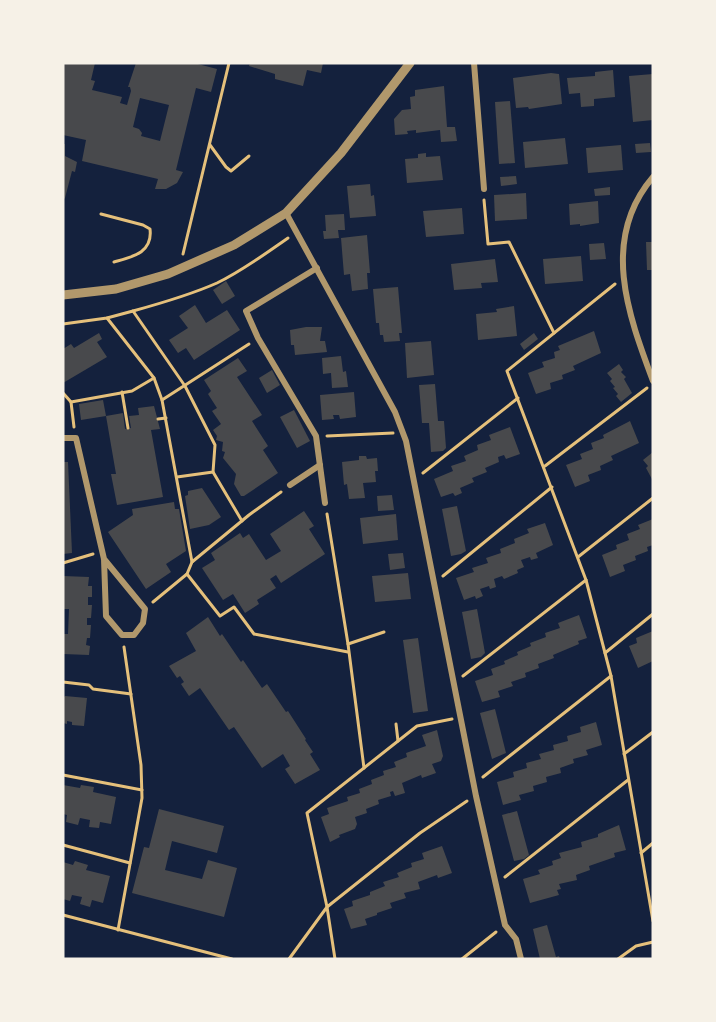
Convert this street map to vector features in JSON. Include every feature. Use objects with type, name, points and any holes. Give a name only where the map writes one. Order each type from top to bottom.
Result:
[{"type":"street","points":[[63,295],[116,289],[143,283],[234,245],[286,213],[341,153],[410,63]]},
{"type":"street","points":[[474,63],[484,189]]},
{"type":"street","points":[[653,177],[634,205],[621,262],[633,328],[653,382]]},
{"type":"street","points":[[286,213],[395,412],[403,432],[476,796],[505,925],[516,939],[521,959]]},
{"type":"street","points":[[316,268],[246,311],[258,338],[316,436],[326,503]]},
{"type":"street","points":[[63,438],[76,438],[104,559],[106,616],[122,635],[134,635],[144,623],[145,609],[104,559]]},
{"type":"street","points":[[290,485],[320,465]]},
{"type":"path","points":[[178,270],[229,63]]},
{"type":"path","points":[[210,145],[231,171],[249,156]]},
{"type":"path","points":[[484,189],[488,244],[509,242],[554,334]]},
{"type":"path","points":[[101,214],[150,229],[151,238],[148,246],[142,252],[114,262]]},
{"type":"path","points":[[63,324],[107,318],[168,302],[218,283],[297,232]]},
{"type":"path","points":[[623,277],[507,371],[586,580],[611,676],[653,921]]},
{"type":"path","points":[[133,310],[185,386],[215,445],[213,472],[242,521]]},
{"type":"path","points":[[107,318],[154,378],[162,400],[192,562]]},
{"type":"path","points":[[162,400],[258,338]]},
{"type":"path","points":[[71,402],[132,391],[154,378]]},
{"type":"path","points":[[544,466],[653,382]]},
{"type":"path","points":[[122,392],[128,428]]},
{"type":"path","points":[[63,393],[71,402],[76,438]]},
{"type":"path","points":[[414,480],[518,398]]},
{"type":"path","points":[[159,419],[166,418]]},
{"type":"path","points":[[341,436],[403,432]]},
{"type":"path","points":[[177,477],[213,472]]},
{"type":"path","points":[[145,609],[187,573],[192,562],[290,485]]},
{"type":"path","points":[[434,583],[552,487]]},
{"type":"path","points":[[578,557],[653,498]]},
{"type":"path","points":[[326,503],[364,768]]},
{"type":"path","points":[[63,563],[102,551]]},
{"type":"path","points":[[187,573],[220,616],[234,607],[254,634],[349,652]]},
{"type":"path","points":[[454,683],[586,580]]},
{"type":"path","points":[[605,653],[653,614]]},
{"type":"path","points":[[348,644],[384,632]]},
{"type":"path","points":[[118,930],[142,790],[141,765],[122,635]]},
{"type":"path","points":[[474,784],[611,676]]},
{"type":"path","points":[[63,682],[131,694]]},
{"type":"path","points":[[335,959],[327,907],[307,813],[417,726],[461,717]]},
{"type":"path","points":[[396,724],[398,741]]},
{"type":"path","points":[[624,754],[653,732]]},
{"type":"path","points":[[63,775],[142,790]]},
{"type":"path","points":[[496,884],[628,780]]},
{"type":"path","points":[[289,959],[327,907],[444,815],[476,796]]},
{"type":"path","points":[[641,853],[653,843]]},
{"type":"path","points":[[63,845],[130,863]]},
{"type":"path","points":[[63,915],[232,959]]},
{"type":"path","points":[[462,959],[505,925]]},
{"type":"path","points":[[618,959],[636,946],[653,942]]},
{"type":"building","points":[[63,63],[95,63],[91,80],[95,81],[92,90],[122,97],[120,103],[127,105],[131,91],[128,87],[136,63],[194,63],[217,69],[211,92],[196,88],[176,170],[183,172],[177,183],[166,189],[155,189],[158,179],[82,161],[86,140],[63,135]],"holes":[[[140,98],[169,105],[160,141],[141,136],[139,129],[133,127]]]},
{"type":"building","points":[[250,63],[323,63],[321,73],[307,70],[303,86],[275,79],[275,74],[249,66]]},
{"type":"building","points":[[613,70],[615,97],[594,99],[594,106],[581,107],[580,93],[569,94],[567,78],[595,76],[595,72]]},
{"type":"building","points":[[559,74],[562,104],[529,109],[528,107],[516,108],[513,78]]},
{"type":"building","points":[[653,74],[653,120],[633,122],[629,76]]},
{"type":"building","points":[[444,86],[447,127],[455,127],[457,141],[441,142],[440,130],[416,133],[416,130],[407,131],[408,134],[395,135],[394,119],[402,110],[411,109],[410,97],[415,96],[415,90]]},
{"type":"building","points":[[510,101],[515,163],[499,164],[495,102]]},
{"type":"building","points":[[565,138],[568,164],[525,168],[523,142]]},
{"type":"building","points":[[650,143],[651,152],[636,153],[635,144]]},
{"type":"building","points":[[63,144],[65,144],[65,156],[77,162],[63,200]]},
{"type":"building","points":[[621,145],[623,170],[588,173],[586,148]]},
{"type":"building","points":[[426,153],[426,157],[440,156],[443,180],[407,183],[405,159],[418,158],[418,154]]},
{"type":"building","points":[[516,176],[517,184],[501,186],[500,177]]},
{"type":"building","points":[[370,184],[371,196],[374,195],[376,216],[350,218],[347,186]]},
{"type":"building","points":[[610,187],[610,195],[595,196],[594,189]]},
{"type":"building","points":[[526,193],[527,219],[495,221],[494,195]]},
{"type":"building","points":[[598,201],[599,223],[570,225],[569,204]]},
{"type":"building","points":[[462,208],[464,234],[426,237],[423,211]]},
{"type":"building","points":[[344,214],[345,230],[338,230],[339,238],[324,239],[325,215]]},
{"type":"building","points":[[367,235],[370,273],[367,273],[368,289],[352,291],[350,274],[344,275],[341,238]]},
{"type":"building","points":[[646,242],[653,242],[653,270],[647,270]]},
{"type":"building","points":[[604,243],[606,259],[590,260],[589,244]]},
{"type":"building","points":[[581,256],[583,281],[545,284],[543,259]]},
{"type":"building","points":[[495,259],[498,282],[481,283],[482,288],[454,290],[451,264]]},
{"type":"building","points":[[226,281],[235,296],[222,304],[213,290]]},
{"type":"building","points":[[398,287],[402,333],[399,333],[400,341],[384,342],[383,335],[380,335],[379,323],[376,323],[373,289]]},
{"type":"building","points":[[195,305],[206,323],[227,310],[240,330],[194,360],[186,348],[178,353],[169,340],[188,328],[179,316]]},
{"type":"building","points":[[514,306],[517,336],[478,340],[476,314],[497,312],[496,309]]},
{"type":"building","points":[[322,327],[320,341],[325,341],[327,352],[295,355],[294,345],[291,345],[290,330]]},
{"type":"building","points":[[594,331],[601,353],[573,366],[575,370],[562,375],[563,379],[550,383],[551,389],[536,394],[528,373],[544,367],[542,362],[555,358],[554,352],[560,350],[558,346]]},
{"type":"building","points":[[99,333],[102,339],[97,342],[107,357],[63,383],[63,349],[71,344],[74,348]]},
{"type":"building","points":[[534,333],[538,339],[524,350],[520,344]]},
{"type":"building","points":[[431,341],[434,375],[407,378],[405,343]]},
{"type":"building","points":[[341,356],[348,387],[332,388],[331,373],[323,374],[322,358]]},
{"type":"building","points":[[238,358],[247,371],[237,377],[262,415],[252,421],[268,446],[263,450],[278,473],[244,496],[241,496],[234,484],[236,474],[223,458],[225,452],[222,451],[223,442],[216,440],[217,436],[213,430],[221,424],[212,411],[217,408],[208,394],[211,391],[204,380]]},
{"type":"building","points":[[619,364],[632,393],[621,402],[610,381],[612,379],[607,373]]},
{"type":"building","points":[[272,370],[280,385],[267,393],[259,378]]},
{"type":"building","points":[[435,384],[438,421],[444,421],[446,448],[443,451],[431,452],[429,423],[422,423],[419,385]]},
{"type":"building","points":[[354,392],[356,417],[340,419],[339,415],[333,415],[334,419],[322,420],[320,395]]},
{"type":"building","points":[[103,400],[106,416],[81,420],[79,404]]},
{"type":"building","points":[[154,406],[160,429],[151,430],[163,497],[117,505],[111,474],[116,474],[106,416],[123,413],[125,429],[131,428],[129,416],[139,415],[138,408]]},
{"type":"building","points":[[294,410],[310,441],[297,448],[280,417]]},
{"type":"building","points":[[630,421],[639,443],[611,456],[613,460],[600,466],[601,470],[588,475],[590,481],[575,487],[566,465],[582,459],[580,454],[593,449],[591,443],[604,438],[603,435]]},
{"type":"building","points":[[510,427],[520,454],[506,459],[504,455],[498,457],[499,462],[485,468],[487,472],[472,478],[474,482],[460,488],[462,493],[441,497],[434,479],[453,471],[451,466],[466,461],[464,456],[478,450],[477,445],[491,440],[489,435]]},
{"type":"building","points":[[653,452],[653,481],[646,468],[648,466],[643,460]]},
{"type":"building","points":[[359,456],[366,456],[367,459],[377,458],[376,482],[363,483],[365,498],[349,499],[347,484],[344,485],[342,462],[359,460]]},
{"type":"building","points":[[63,462],[68,462],[72,553],[63,554]]},
{"type":"building","points":[[202,488],[221,517],[209,525],[190,529],[185,496],[188,495],[188,491]]},
{"type":"building","points":[[392,495],[394,510],[378,511],[377,496]]},
{"type":"building","points":[[174,502],[175,509],[179,509],[186,551],[166,564],[171,572],[146,589],[108,532],[133,515],[132,509]]},
{"type":"building","points":[[457,506],[466,551],[451,556],[442,509]]},
{"type":"building","points":[[304,511],[314,526],[309,529],[325,554],[281,583],[276,575],[270,579],[276,588],[257,600],[259,604],[245,613],[233,594],[223,600],[202,568],[215,560],[211,553],[240,533],[243,538],[249,534],[266,560],[281,551],[270,534]]},
{"type":"building","points":[[396,514],[398,540],[363,544],[360,518]]},
{"type":"building","points":[[653,519],[653,545],[647,547],[648,551],[635,556],[636,560],[623,565],[625,571],[610,577],[602,555],[617,549],[616,545],[629,540],[627,534],[640,529],[638,525]]},
{"type":"building","points":[[545,523],[553,545],[536,553],[538,558],[531,560],[530,557],[521,560],[524,567],[517,570],[518,573],[504,579],[502,576],[494,579],[496,587],[490,589],[489,586],[480,589],[483,596],[464,600],[456,578],[474,572],[472,568],[488,563],[486,558],[501,553],[500,549],[515,543],[514,539],[529,533],[527,529]]},
{"type":"building","points":[[403,553],[405,568],[390,570],[388,554]]},
{"type":"building","points":[[408,573],[411,599],[375,602],[372,576]]},
{"type":"building","points":[[63,576],[89,577],[88,586],[92,586],[92,597],[88,597],[88,605],[92,605],[91,618],[87,618],[87,625],[91,625],[90,638],[87,638],[86,645],[90,646],[89,655],[63,654],[63,634],[68,634],[69,609],[63,609]]},
{"type":"building","points":[[477,609],[485,653],[481,657],[471,659],[462,612]]},
{"type":"building","points":[[579,615],[587,638],[553,655],[554,658],[538,664],[539,668],[525,673],[526,677],[511,682],[513,686],[498,691],[500,697],[482,702],[475,681],[493,675],[491,669],[505,664],[504,661],[518,655],[517,652],[531,646],[530,643],[546,637],[545,633],[560,628],[558,623]]},
{"type":"building","points":[[208,617],[220,636],[222,634],[262,688],[267,684],[286,712],[288,711],[306,739],[313,752],[310,754],[320,770],[295,784],[285,769],[290,766],[283,754],[262,768],[234,727],[229,730],[200,688],[189,696],[181,684],[184,682],[180,676],[177,678],[169,666],[196,651],[186,633]]},
{"type":"building","points":[[653,631],[653,661],[638,668],[629,646],[637,643],[636,638]]},
{"type":"building","points":[[418,638],[428,711],[413,713],[403,640]]},
{"type":"building","points":[[65,696],[87,698],[84,726],[72,725],[72,722],[67,721],[67,724],[63,723],[63,698]]},
{"type":"building","points":[[495,709],[506,753],[492,759],[480,713]]},
{"type":"building","points":[[596,722],[602,745],[586,750],[588,755],[573,759],[574,763],[560,768],[561,773],[546,777],[547,782],[533,786],[534,791],[519,795],[521,800],[503,805],[497,782],[514,777],[513,772],[527,768],[526,763],[541,759],[539,754],[554,750],[553,745],[568,741],[567,736],[581,732],[580,727]]},
{"type":"building","points":[[437,730],[443,756],[441,761],[432,764],[436,773],[422,778],[421,775],[402,783],[405,793],[395,796],[393,791],[390,792],[391,796],[378,800],[379,804],[366,809],[367,813],[355,817],[357,824],[355,829],[339,835],[340,837],[330,842],[321,817],[329,814],[327,808],[348,801],[347,797],[360,793],[359,789],[372,784],[371,780],[384,775],[383,771],[396,767],[394,762],[407,757],[406,753],[426,746],[422,735]]},
{"type":"building","points":[[63,785],[80,788],[81,785],[94,787],[93,792],[116,797],[111,824],[100,822],[99,828],[89,827],[90,820],[80,818],[78,825],[66,822],[67,815],[63,814]]},
{"type":"building","points":[[159,809],[224,826],[217,853],[172,841],[165,870],[202,879],[208,860],[237,868],[224,917],[132,893],[144,847],[149,848]]},
{"type":"building","points":[[517,811],[529,855],[524,859],[514,861],[502,815]]},
{"type":"building","points":[[619,825],[626,850],[614,853],[615,857],[589,866],[590,870],[576,875],[577,880],[559,884],[561,889],[557,890],[559,895],[530,903],[523,879],[540,874],[538,870],[553,865],[552,861],[561,858],[559,853],[582,847],[581,842],[598,837],[598,834]]},
{"type":"building","points":[[442,846],[452,873],[438,878],[437,875],[418,882],[420,889],[404,893],[406,898],[390,903],[392,908],[365,919],[367,925],[351,929],[344,909],[353,906],[352,901],[370,895],[370,892],[385,886],[383,882],[399,877],[397,873],[412,867],[411,863],[424,859],[422,853]]},
{"type":"building","points":[[75,861],[88,865],[86,870],[110,876],[103,903],[92,900],[90,907],[80,904],[82,897],[72,895],[70,901],[63,899],[63,862],[73,865]]},
{"type":"building","points":[[547,925],[556,957],[559,956],[560,959],[540,959],[533,929]]}]
